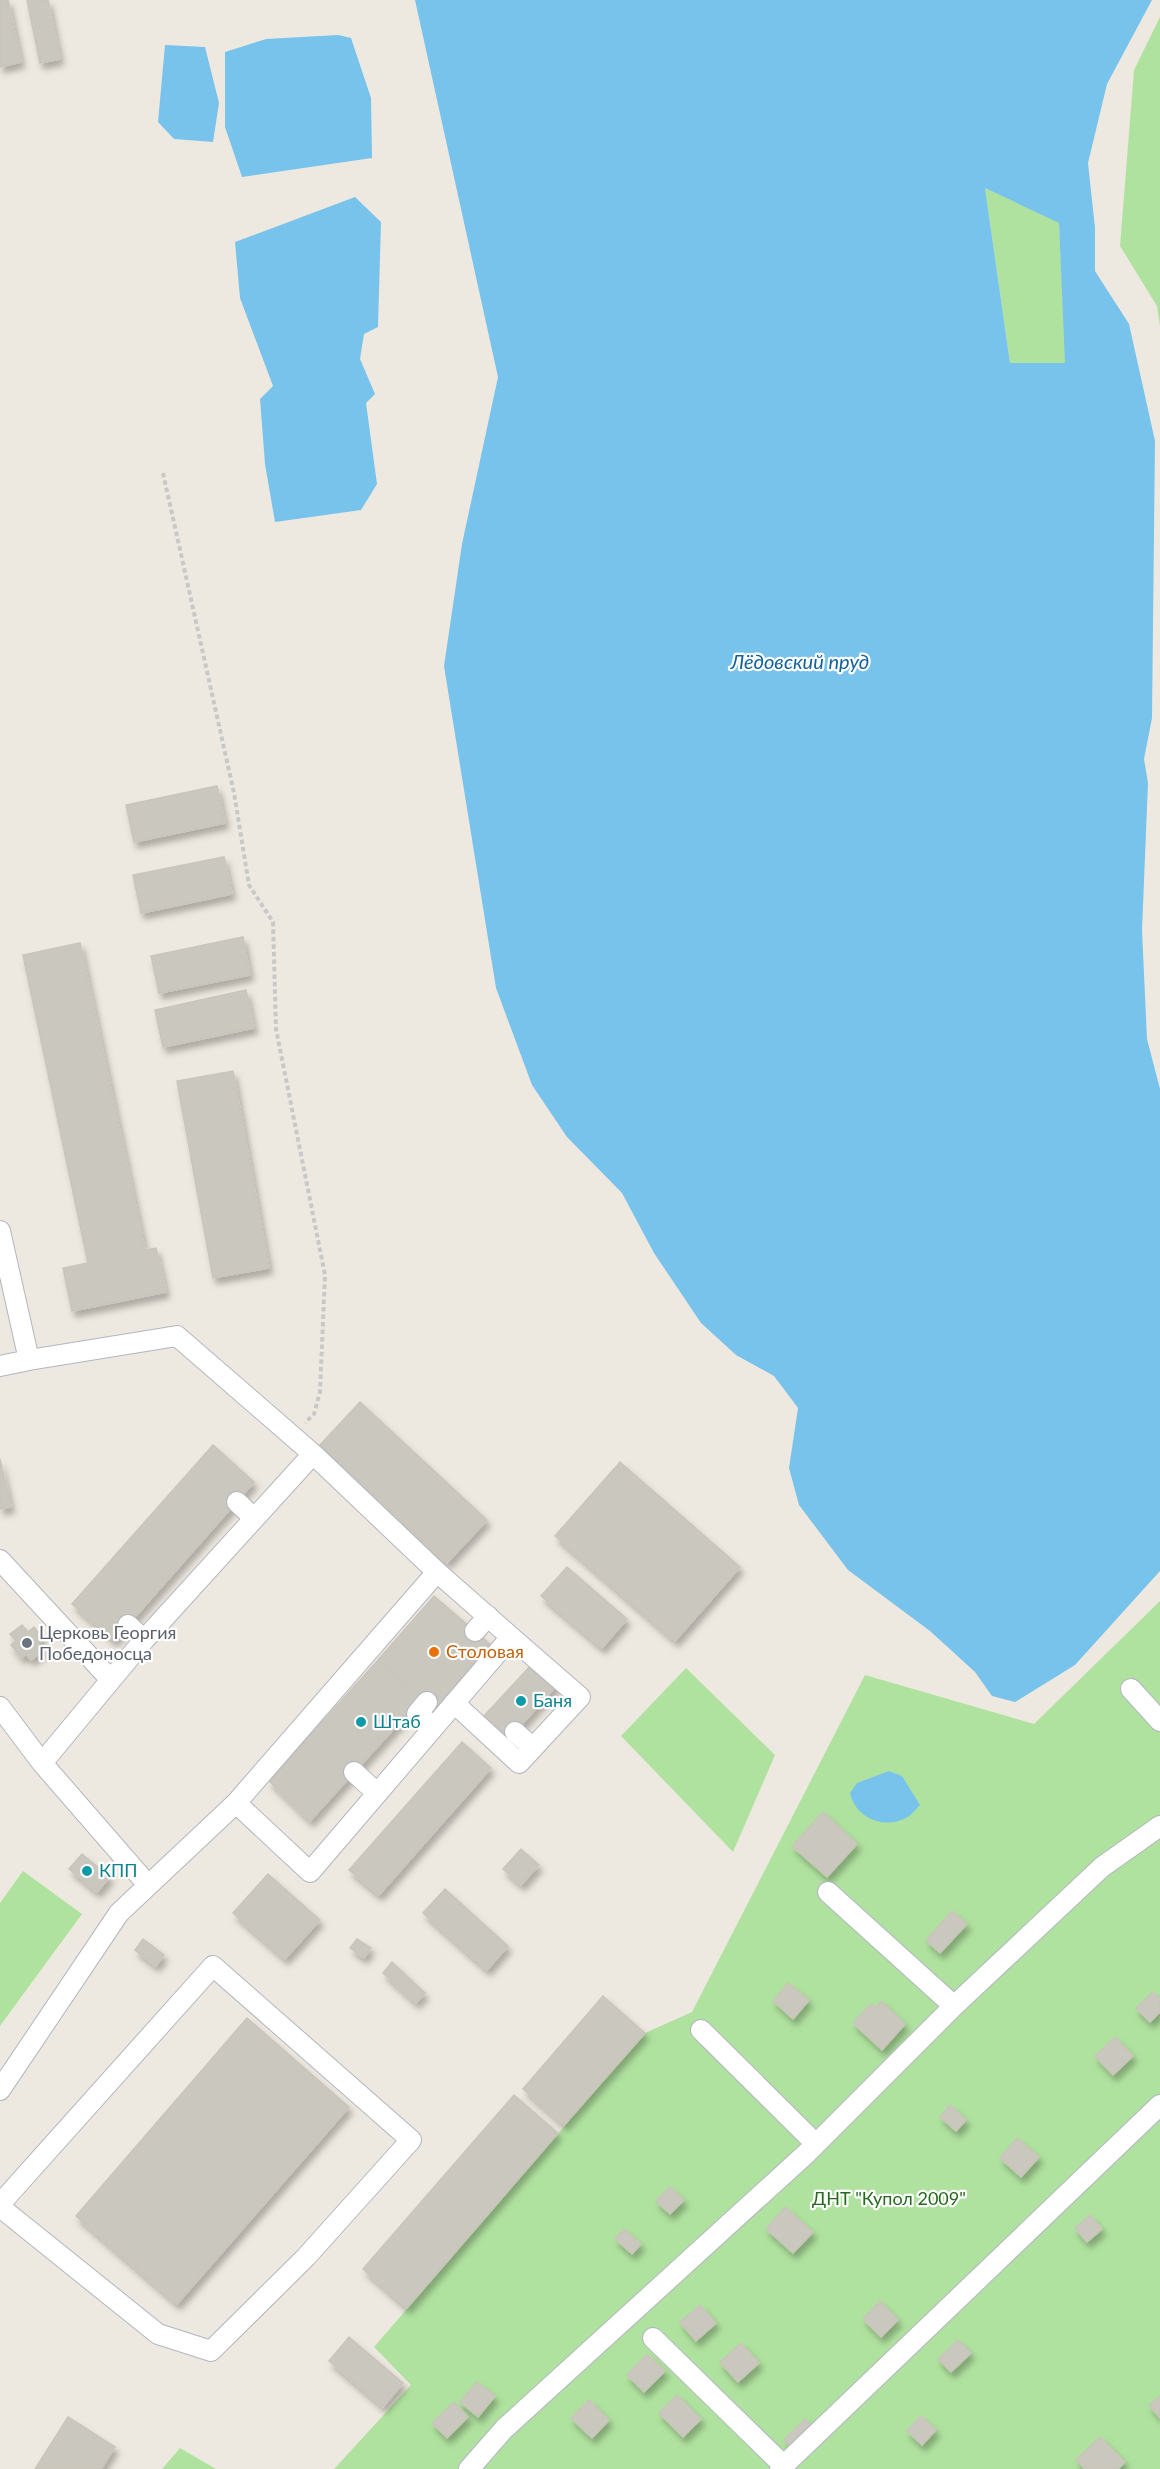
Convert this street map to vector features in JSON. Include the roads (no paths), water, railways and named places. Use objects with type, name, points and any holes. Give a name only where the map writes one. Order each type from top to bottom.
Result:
[{"type":"lane","points":[[0,1231],[29,1360]]},
{"type":"lane","points":[[0,1366],[177,1336],[312,1454],[554,1678],[580,1697],[519,1763],[454,1703]]},
{"type":"lane","points":[[42,1763],[144,1640],[312,1454]]},
{"type":"lane","points":[[237,1502],[254,1518]]},
{"type":"lane","points":[[0,1560],[111,1680]]},
{"type":"lane","points":[[0,2090],[120,1913],[236,1803],[415,1607],[437,1572]]},
{"type":"lane","points":[[475,1631],[488,1616]]},
{"type":"lane","points":[[128,1625],[144,1640]]},
{"type":"lane","points":[[236,1803],[310,1872],[511,1637]]},
{"type":"lane","points":[[1131,1689],[1160,1721]]},
{"type":"lane","points":[[427,1702],[417,1714],[434,1727]]},
{"type":"lane","points":[[0,1707],[42,1763],[148,1886]]},
{"type":"lane","points":[[514,1732],[532,1747]]},
{"type":"lane","points":[[354,1772],[377,1793]]},
{"type":"lane","points":[[469,2469],[504,2429],[816,2144],[954,2006],[1102,1867],[1160,1826]]},
{"type":"lane","points":[[828,1892],[954,2006]]},
{"type":"lane","points":[[213,1966],[411,2140],[306,2257],[211,2351],[158,2334],[0,2206],[213,1966]]},
{"type":"lane","points":[[701,2030],[816,2144]]},
{"type":"lane","points":[[653,2338],[782,2467],[1160,2105]]},
{"type":"water","name":"Лёдовский пруд","points":[[415,0],[1152,0],[1107,84],[1088,163],[1095,228],[1095,271],[1129,324],[1155,441],[1152,718],[1144,759],[1148,783],[1142,930],[1147,1039],[1160,1089],[1160,1571],[1075,1665],[1015,1702],[992,1696],[975,1672],[930,1631],[848,1570],[799,1505],[789,1468],[798,1408],[774,1376],[736,1355],[701,1323],[654,1253],[622,1193],[567,1137],[532,1085],[496,988],[444,666],[462,544],[498,377]],"holes":[[[985,188],[1059,223],[1065,363],[1010,363]]]},
{"type":"water","points":[[338,35],[351,38],[371,98],[372,158],[242,177],[225,127],[225,52],[266,39]]},
{"type":"water","points":[[165,45],[205,47],[219,103],[213,142],[174,139],[158,122]]},
{"type":"water","points":[[355,197],[381,222],[378,327],[364,334],[360,359],[375,394],[366,403],[377,484],[361,510],[275,522],[265,464],[260,399],[273,386],[240,298],[235,242]]},
{"type":"water","points":[[889,1771],[902,1776],[920,1805],[906,1818],[888,1823],[879,1822],[864,1815],[858,1809],[850,1793],[857,1783]]},
{"type":"place","name":"Церковь Георгия Победоносца","points":[[27,1643]]},
{"type":"place","name":"Столовая","points":[[434,1652]]},
{"type":"place","name":"Баня","points":[[521,1701]]},
{"type":"place","name":"Штаб","points":[[361,1722]]},
{"type":"place","name":"КПП","points":[[87,1871]]},
{"type":"park label","name":"ДНТ \"Купол 2009\"","points":[[889,2199]]}]
